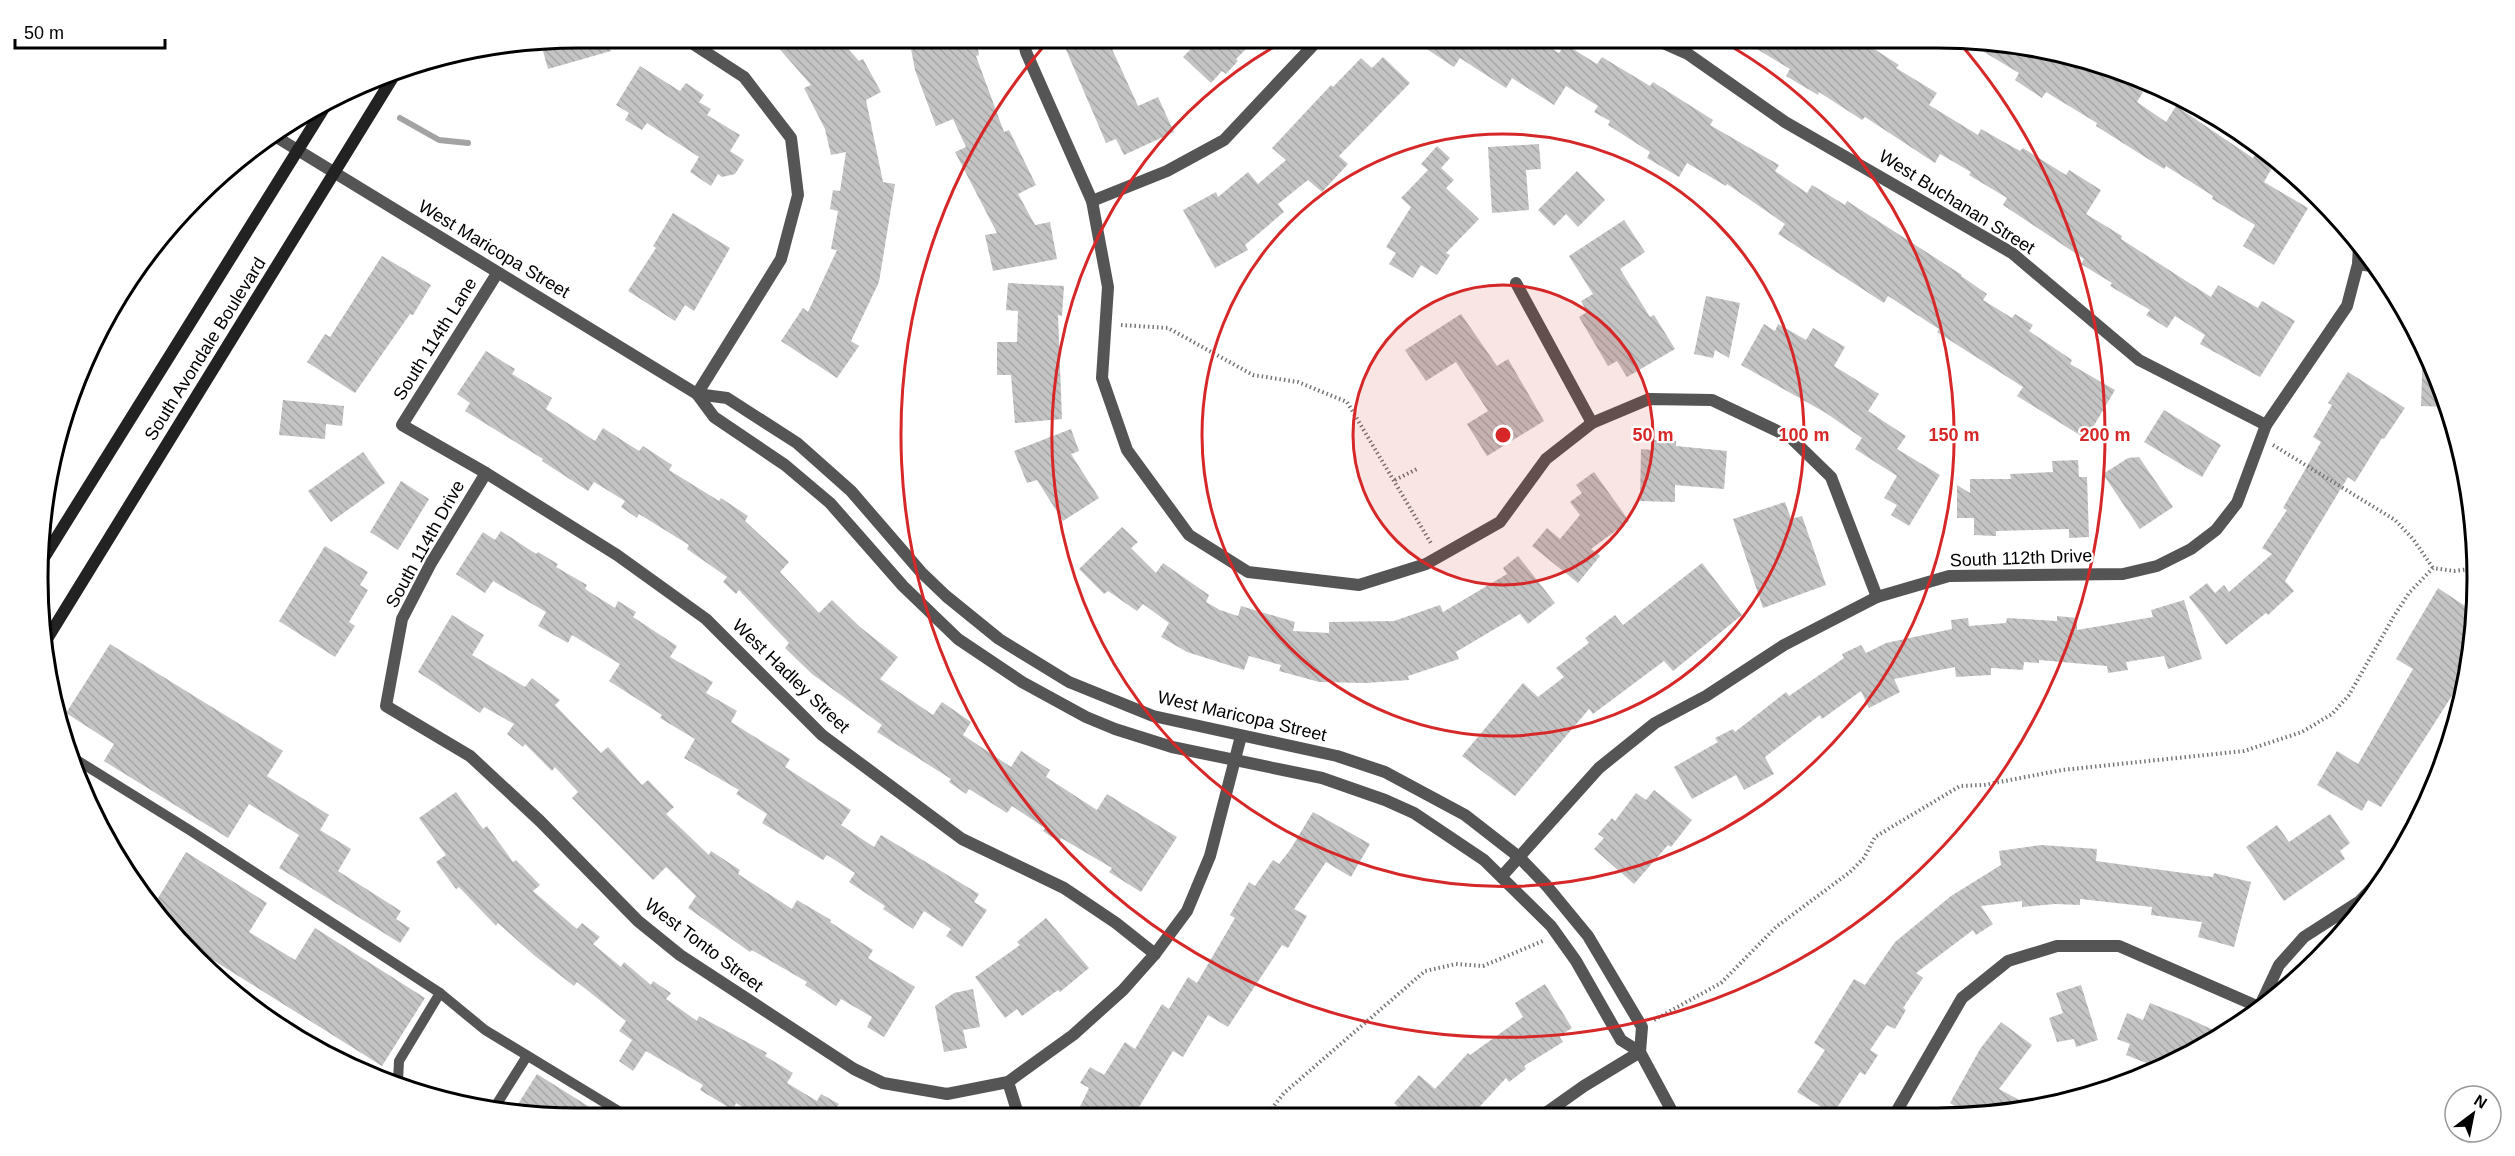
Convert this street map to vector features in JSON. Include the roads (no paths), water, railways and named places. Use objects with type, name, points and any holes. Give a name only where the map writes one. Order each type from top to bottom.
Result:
[{"type":"main road","name":"South Avondale Boulevard","points":[[51,632],[390,83]]},
{"type":"main road","name":"South Avondale Boulevard","points":[[49,550],[318,116]]},
{"type":"street","points":[[697,394],[781,259],[798,195],[791,138],[744,77],[699,48]]},
{"type":"street","points":[[1025,48],[1092,201],[1108,287],[1102,378],[1127,450],[1189,536],[1248,572],[1359,585],[1426,564],[1500,522],[1546,459],[1592,423],[1649,399],[1712,400],[1790,437],[1831,477],[1877,597]]},
{"type":"street","points":[[1092,201],[1167,171],[1224,140],[1311,48]]},
{"type":"street","name":"West Buchanan Street","points":[[1674,48],[1688,54],[1785,122],[2012,253],[2139,360],[2266,425]]},
{"type":"street","name":"West Maricopa Street","points":[[281,140],[697,394],[714,417],[785,465],[830,503],[927,610],[958,639],[1057,702],[1115,729],[1172,747],[1322,778],[1385,800],[1440,829],[1503,875],[1558,935],[1595,992],[1621,1040],[1640,1052],[1670,1108]]},
{"type":"street","name":"South 112th Drive","points":[[1503,875],[1599,768],[1655,723],[1706,696],[1784,645],[1877,597],[1949,576],[2123,574],[2157,566],[2191,549],[2216,530],[2237,503],[2266,425],[2347,306],[2358,257]]},
{"type":"street","points":[[2358,264],[2364,265]]},
{"type":"street","name":"South 114th Lane","points":[[402,424],[498,272]]},
{"type":"street","points":[[1516,283],[1592,423]]},
{"type":"street","name":"West Maricopa Street","points":[[697,394],[727,398],[777,428],[822,463],[862,503],[921,572],[999,639],[1069,682],[1153,716],[1337,756],[1385,772],[1465,815],[1519,857],[1546,885],[1588,936],[1642,1027],[1640,1052]]},
{"type":"street","name":"West Hadley Street","points":[[402,424],[486,472],[617,555],[706,619],[822,735],[962,839],[1064,888],[1116,922],[1155,954]]},
{"type":"street","name":"South 114th Drive","points":[[386,706],[402,619],[431,562],[486,472]]},
{"type":"street","name":"West Tonto Street","points":[[386,706],[470,756],[540,820],[638,921],[730,990],[854,1069],[883,1083],[947,1094],[1008,1082]]},
{"type":"street","points":[[1016,1108],[1008,1082],[1073,1035],[1123,990],[1155,954],[1186,910],[1210,856],[1237,759],[1241,736]]},
{"type":"street","points":[[2265,993],[2279,965],[2304,937],[2353,905]]},
{"type":"street","points":[[1898,1108],[1962,998],[2008,961],[2057,946],[2119,946],[2250,1005]]},
{"type":"street","points":[[1553,1108],[1640,1052]]},
{"type":"lane","points":[[81,763],[191,831],[440,993],[485,1030],[613,1108]]},
{"type":"lane","points":[[398,1076],[399,1061],[440,993]]},
{"type":"lane","points":[[498,1101],[527,1056]]},
{"type":"waterway","points":[[400,118],[439,140],[468,143]]}]
